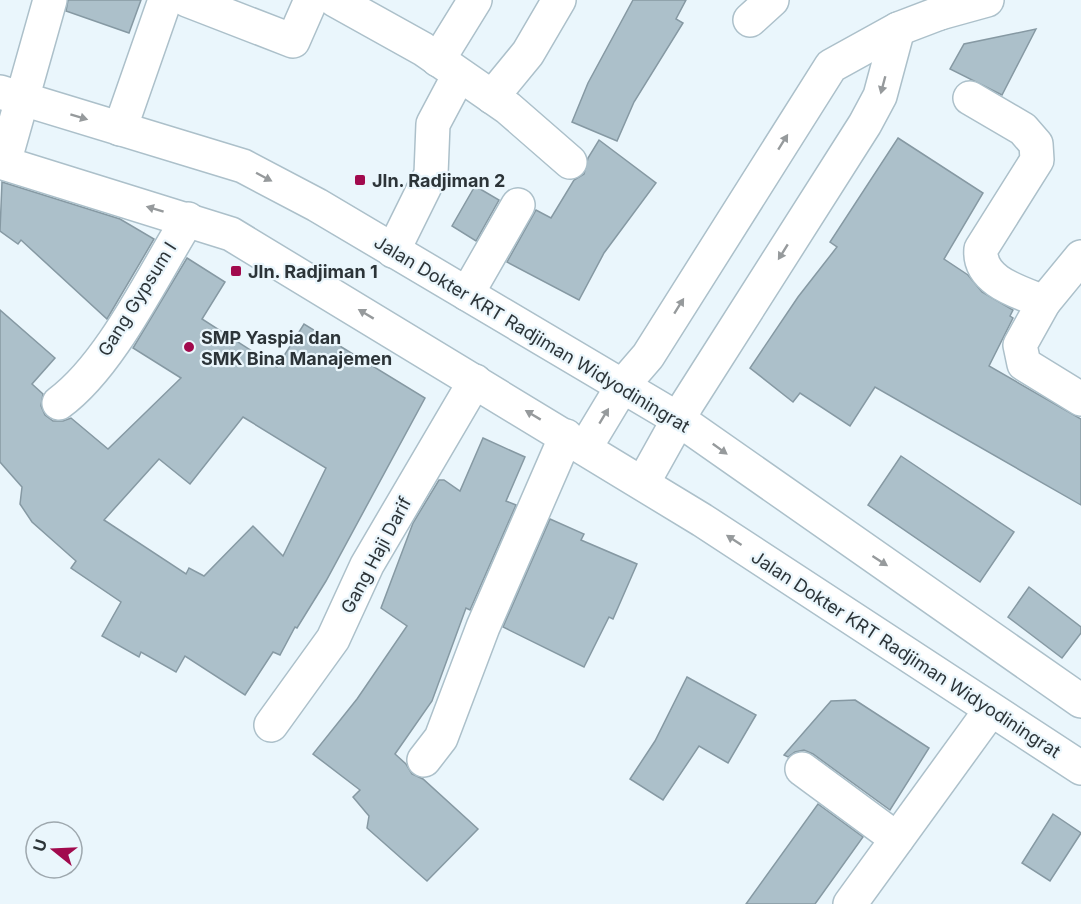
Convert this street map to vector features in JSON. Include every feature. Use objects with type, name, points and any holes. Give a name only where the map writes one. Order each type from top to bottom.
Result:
[{"type":"street","points":[[2,163],[12,96],[50,0]]},
{"type":"street","points":[[120,129],[165,0]]},
{"type":"street","points":[[187,0],[292,41],[311,0]]},
{"type":"street","points":[[335,0],[448,67],[492,97],[570,162]]},
{"type":"street","points":[[492,97],[528,53],[559,0]]},
{"type":"street","points":[[424,760],[441,738],[483,627],[575,442],[648,356],[831,66],[898,29],[947,6],[987,0]]},
{"type":"street","points":[[393,250],[430,174],[433,124],[468,2]]},
{"type":"street","points":[[643,483],[678,419],[865,124],[880,96],[898,29]]},
{"type":"street","name":"Jalan Dokter KRT Radjiman Widyodiningrat","points":[[12,96],[243,166],[393,250],[678,419],[1080,698]]},
{"type":"street","points":[[969,98],[1023,129],[1036,144],[1037,160],[981,249],[980,261],[987,274],[1019,292],[1044,302]]},
{"type":"street","name":"Jalan Dokter KRT Radjiman Widyodiningrat","points":[[2,163],[231,234],[643,483],[990,711],[1081,768]]},
{"type":"street","points":[[467,294],[518,205]]},
{"type":"street","name":"Gang Gypsum I","points":[[59,403],[73,393],[116,338],[188,219]]},
{"type":"street","points":[[1081,258],[1044,302],[1020,345],[1024,364],[1081,399]]},
{"type":"street","name":"Gang Haji Darif","points":[[271,724],[333,639],[367,565],[475,381]]},
{"type":"street","points":[[850,904],[990,711]]},
{"type":"street","points":[[802,769],[897,839]]},
{"type":"building","points":[[68,0],[141,0],[129,33],[66,11]]},
{"type":"building","points":[[633,0],[686,0],[676,19],[683,23],[634,102],[617,141],[572,122],[588,83]]},
{"type":"building","points":[[1036,29],[1002,95],[950,69],[964,44]]},
{"type":"building","points":[[898,138],[983,193],[944,259],[968,275],[982,292],[1013,310],[1010,316],[1013,318],[989,366],[1081,419],[1081,505],[875,387],[850,426],[800,393],[793,402],[750,368],[798,297],[837,247],[830,242]]},
{"type":"building","points":[[599,140],[656,183],[604,253],[579,300],[507,262],[536,210],[551,218],[574,180],[584,174],[588,158]]},
{"type":"building","points":[[2,182],[120,219],[154,239],[107,319],[21,240],[18,244],[0,231]]},
{"type":"building","points":[[475,186],[499,200],[476,241],[452,226]]},
{"type":"building","points":[[187,258],[225,282],[202,319],[277,367],[304,324],[425,398],[326,581],[297,628],[295,627],[280,655],[273,652],[245,695],[185,656],[176,672],[141,652],[139,657],[102,636],[121,602],[71,568],[76,561],[32,522],[20,504],[22,487],[0,462],[0,310],[55,358],[32,384],[43,394],[41,406],[45,415],[53,421],[71,418],[108,449],[181,378],[133,348]],"holes":[[[243,417],[326,468],[283,556],[253,526],[204,576],[189,568],[186,574],[104,520],[159,459],[190,484]]]},
{"type":"building","points":[[483,438],[525,457],[506,501],[516,505],[470,610],[466,608],[432,701],[395,754],[406,764],[412,774],[423,779],[478,829],[427,881],[367,828],[369,816],[353,797],[360,790],[313,754],[357,699],[407,626],[381,608],[413,523],[439,480],[444,480],[460,491]]},
{"type":"building","points":[[901,456],[1014,532],[980,582],[868,505]]},
{"type":"building","points":[[550,519],[584,534],[581,540],[637,564],[613,619],[609,617],[584,667],[503,627]]},
{"type":"building","points":[[1029,587],[1081,627],[1081,633],[1062,658],[1008,617]]},
{"type":"building","points":[[687,677],[756,715],[728,763],[699,746],[663,800],[630,779],[655,741]]},
{"type":"building","points":[[855,700],[929,748],[890,810],[813,754],[804,750],[788,757],[784,755],[831,701]]},
{"type":"building","points":[[818,804],[863,837],[815,904],[746,904]]},
{"type":"building","points":[[1053,814],[1081,833],[1050,881],[1022,863]]},
{"type":"place","name":"Jln. Radjiman 2","points":[[360,180]]},
{"type":"place","name":"Jln. Radjiman 1","points":[[236,271]]},
{"type":"place","name":"SMP Yaspia dan SMK Bina Manajemen","points":[[189,347]]}]
